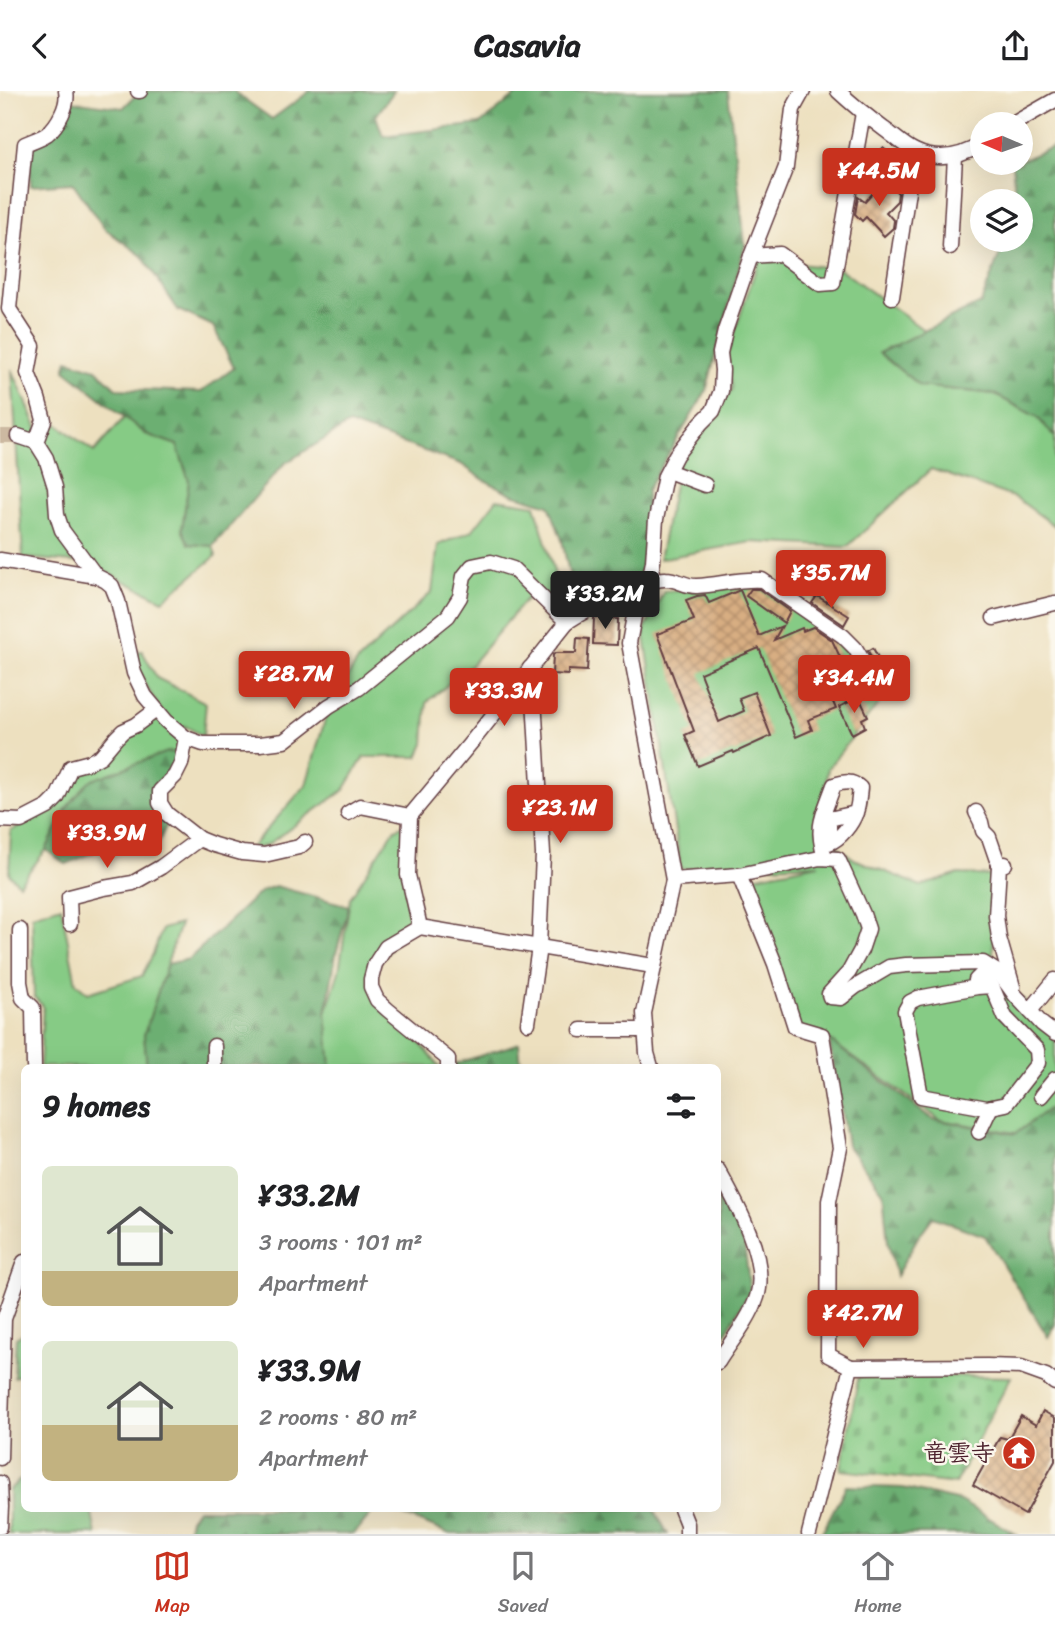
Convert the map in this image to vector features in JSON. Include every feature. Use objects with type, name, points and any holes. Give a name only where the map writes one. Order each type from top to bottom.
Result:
[{"type":"street","points":[[36,442],[44,420],[28,373],[33,346],[9,309],[25,144],[47,134],[60,120],[68,97],[66,91]]},
{"type":"street","points":[[650,1064],[646,1053],[644,1013],[673,880],[629,643],[635,611],[649,581],[656,519],[668,471],[701,423],[713,411],[721,391],[720,353],[725,331],[786,167],[793,109],[803,91]]},
{"type":"street","points":[[838,91],[914,151],[950,158],[970,152]]},
{"type":"street","points":[[1033,113],[1055,100]]},
{"type":"street","points":[[751,256],[780,254],[820,283],[833,283],[863,113]]},
{"type":"street","points":[[892,297],[914,151]]},
{"type":"street","points":[[950,247],[955,157]]},
{"type":"street","points":[[18,436],[36,442],[46,458],[55,487],[57,515],[62,530],[96,576]]},
{"type":"street","points":[[668,471],[705,485]]},
{"type":"street","points":[[0,560],[96,576],[112,586],[118,601],[134,673],[145,697],[166,721],[186,738],[203,744],[260,744],[284,741],[329,706],[359,688],[448,616],[460,597],[464,576],[472,566],[491,562],[513,569],[567,622]]},
{"type":"street","points":[[420,927],[408,875],[410,816],[567,622],[583,612],[649,581],[667,579],[695,587],[748,579],[762,580],[843,636],[855,648],[869,671]]},
{"type":"street","points":[[994,618],[1055,603]]},
{"type":"street","points":[[528,1023],[540,947],[543,854],[530,668]]},
{"type":"street","points":[[0,820],[21,821],[48,807],[57,798],[71,767],[101,756],[116,738],[156,710]]},
{"type":"street","points":[[186,738],[181,764],[175,776],[160,791],[160,803],[167,814],[199,839],[242,853],[264,855],[299,847],[305,842]]},
{"type":"street","points":[[825,819],[828,843],[836,840],[856,813],[860,787],[844,782],[834,785],[819,838],[825,858]]},
{"type":"street","points":[[348,813],[360,806],[410,816]]},
{"type":"street","points":[[825,819],[856,813]]},
{"type":"street","points":[[976,813],[1002,865],[996,916],[999,938],[1015,995]]},
{"type":"street","points":[[70,924],[69,897],[134,883],[199,839]]},
{"type":"street","points":[[673,880],[738,874],[825,858],[838,859],[868,929],[849,972],[829,994],[830,997],[841,998],[889,967],[982,963],[999,973],[1015,995],[1055,1034]]},
{"type":"street","points":[[738,874],[775,964],[794,1027],[822,1035],[839,1148],[829,1202],[828,1355],[851,1367],[1021,1367],[1055,1383]]},
{"type":"street","points":[[448,1064],[449,1059],[377,1000],[371,987],[375,964],[386,947],[420,927],[653,966]]},
{"type":"street","points":[[20,930],[20,982],[23,998],[33,1008],[34,1064]]},
{"type":"street","points":[[977,987],[976,980],[983,973],[999,973]]},
{"type":"street","points":[[1030,1011],[1055,980]]},
{"type":"street","points":[[992,986],[1005,1017],[1037,1051],[1038,1063],[1006,1104],[987,1108],[922,1096],[905,1011],[910,1002],[918,998],[977,987],[992,986]]},
{"type":"street","points":[[581,1030],[644,1030]]},
{"type":"street","points":[[214,1046],[214,1064]]},
{"type":"street","points":[[1041,1096],[1055,1079]]},
{"type":"street","points":[[979,1132],[991,1107]]},
{"type":"street","points":[[721,1175],[734,1199],[756,1253],[759,1270],[758,1295],[747,1318],[721,1357]]},
{"type":"street","points":[[0,1458],[4,1319],[21,1271]]},
{"type":"street","points":[[809,1534],[851,1367]]},
{"type":"street","points":[[0,1483],[0,1527]]},
{"type":"street","points":[[682,1512],[687,1524],[687,1534]]},
{"type":"green space","points":[[140,91],[233,91],[272,119],[310,91],[394,91],[376,116],[383,136],[480,124],[521,91],[728,91],[745,245],[706,391],[647,490],[647,538],[640,574],[575,601],[562,540],[549,505],[512,494],[484,480],[461,464],[349,424],[284,464],[213,546],[189,544],[182,529],[189,481],[177,445],[146,434],[65,370],[68,360],[96,369],[117,389],[201,392],[234,368],[213,326],[178,310],[142,256],[104,228],[73,183],[31,186],[29,150],[72,101],[123,108]]},
{"type":"green space","points":[[1055,146],[1055,437],[1037,417],[994,394],[920,386],[879,353],[981,303],[1000,252],[1033,252],[1033,189],[1015,189],[1013,175],[1033,175],[1033,155]]},
{"type":"green space","points":[[759,259],[840,269],[925,331],[879,353],[920,386],[994,394],[1037,417],[1055,437],[1055,526],[1016,498],[931,469],[847,547],[751,542],[659,559],[679,460],[708,427],[732,389],[726,358]]},
{"type":"green space","points":[[12,369],[39,432],[57,424],[94,452],[125,417],[146,434],[177,445],[189,481],[182,529],[189,544],[213,546],[216,556],[163,600],[87,563],[23,558]]},
{"type":"green space","points":[[497,499],[535,505],[562,599],[526,599],[471,665],[427,702],[424,744],[418,757],[364,757],[344,790],[267,845],[248,851],[306,785],[329,706],[358,661],[432,592],[438,545],[472,531]]},
{"type":"green space","points":[[758,586],[804,616],[857,658],[883,698],[828,768],[817,831],[854,859],[921,886],[959,874],[994,876],[993,968],[1055,1033],[1055,1107],[1022,1134],[940,1120],[822,1035],[795,1027],[747,878],[819,864],[681,869],[644,631],[664,591]]},
{"type":"green space","points":[[142,651],[157,678],[206,703],[203,736],[185,726],[177,753],[68,806],[46,850],[19,884],[9,874],[11,831],[25,823],[76,772],[107,761],[120,739],[162,713],[138,672],[133,652]]},
{"type":"green space","points":[[167,752],[177,753],[173,774],[154,795],[168,822],[158,844],[99,850],[66,864],[46,850],[68,806],[89,781]]},
{"type":"green space","points":[[405,825],[408,923],[378,965],[375,989],[438,1064],[330,1064],[326,1013],[339,971],[350,898],[395,829]]},
{"type":"green space","points":[[275,886],[349,906],[336,954],[326,1013],[331,1064],[147,1064],[144,1035],[167,964],[189,959],[261,891]]},
{"type":"green space","points":[[61,906],[76,983],[88,993],[142,976],[162,929],[180,924],[144,1035],[147,1064],[40,1064],[43,1006],[34,997],[32,915]]},
{"type":"green space","points":[[829,1040],[932,1119],[1015,1134],[1055,1104],[1055,1324],[1048,1337],[985,1236],[933,1217],[896,1276],[888,1242],[883,1192],[847,1145]]},
{"type":"green space","points":[[519,1043],[521,1064],[455,1064]]},
{"type":"green space","points":[[721,1190],[744,1242],[750,1291],[721,1341]]},
{"type":"green space","points":[[21,1335],[21,1375],[14,1377],[16,1338]]},
{"type":"green space","points":[[859,1374],[1011,1377],[955,1484],[841,1470]]},
{"type":"green space","points":[[21,1479],[21,1512],[92,1512],[96,1534],[9,1534],[9,1490]]},
{"type":"green space","points":[[846,1486],[903,1488],[960,1501],[1016,1534],[821,1534]]},
{"type":"green space","points":[[195,1512],[372,1512],[354,1534],[187,1534],[190,1519]]},
{"type":"green space","points":[[395,1512],[656,1512],[668,1534],[450,1534]]},
{"type":"building","points":[[883,148],[902,163],[891,179],[871,162]]},
{"type":"building","points":[[885,180],[898,193],[897,201],[886,212],[894,221],[893,228],[884,236],[866,217],[862,221],[855,214],[858,197],[865,202]]},
{"type":"building","points":[[751,589],[759,589],[790,611],[784,623],[746,596]]},
{"type":"building","points":[[740,590],[759,636],[782,626],[774,640],[802,628],[803,631],[813,627],[832,640],[840,657],[818,667],[836,709],[808,720],[812,730],[796,737],[759,648],[700,673],[719,722],[744,711],[739,698],[754,692],[771,736],[698,766],[685,735],[694,731],[657,634],[694,620],[686,600],[705,595],[709,603]]},
{"type":"building","points":[[817,596],[849,616],[844,625],[812,603]]},
{"type":"building","points":[[594,617],[618,619],[617,645],[593,644]]},
{"type":"building","points":[[577,638],[589,639],[587,671],[568,670],[568,675],[552,674],[553,655],[576,653]]},
{"type":"building","points":[[873,648],[882,665],[878,668],[868,651]]},
{"type":"building","points":[[859,697],[868,716],[862,719],[865,727],[852,734],[839,707]]},
{"type":"building","name":"竜雲寺","points":[[1043,1411],[1055,1418],[1055,1461],[1025,1515],[973,1485],[1000,1437],[1008,1439],[1021,1416],[1036,1425]]},
{"type":"tunnel","points":[[0,436],[18,436]]},
{"type":"place","name":"竜雲寺","points":[[1019,1453]]}]
